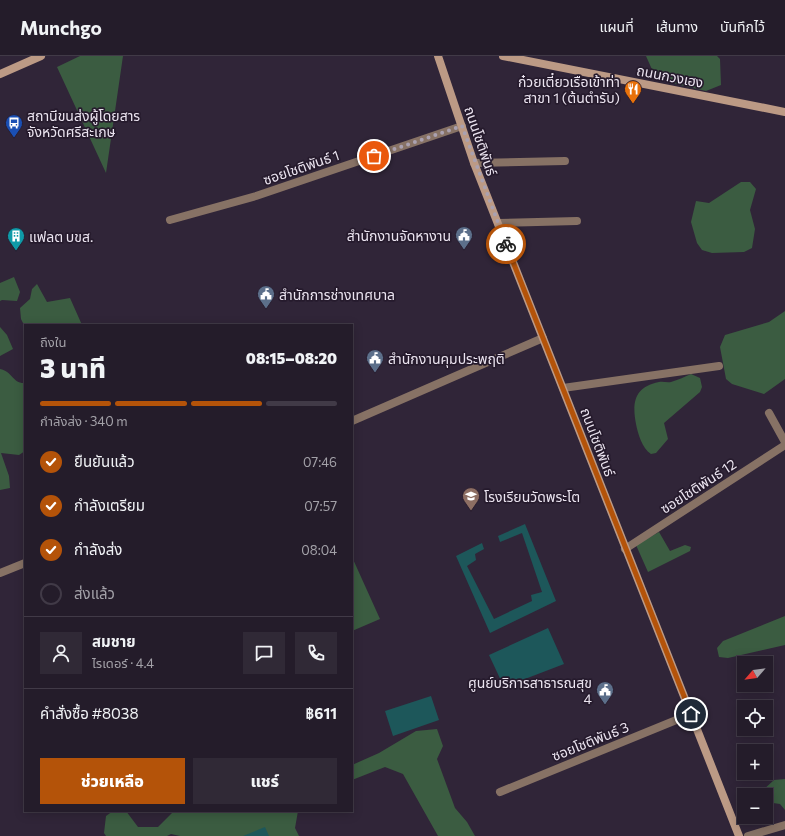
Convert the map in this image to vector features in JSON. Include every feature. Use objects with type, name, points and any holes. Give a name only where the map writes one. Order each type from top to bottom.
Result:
[{"type":"street","points":[[0,74],[41,56]]},
{"type":"street","name":"ถนนโชติพันธ์","points":[[438,56],[474,164],[739,836]]},
{"type":"street","name":"ถนนกวงเฮง","points":[[503,56],[785,112]]},
{"type":"street","name":"ซอยโชติพันธ์ 1","points":[[170,220],[256,196],[462,126]]},
{"type":"street","points":[[474,164],[565,160]]},
{"type":"street","points":[[498,223],[577,221]]},
{"type":"street","points":[[353,421],[543,338]]},
{"type":"street","points":[[562,388],[719,366]]},
{"type":"street","points":[[769,413],[785,442]]},
{"type":"street","name":"ซอยโชติพันธ์ 12","points":[[625,549],[785,445]]},
{"type":"street","points":[[0,573],[24,563]]},
{"type":"street","name":"ซอยโชติพันธ์ 3","points":[[500,792],[691,714]]},
{"type":"street","points":[[748,836],[785,825]]},
{"type":"shaded area","points":[[80,56],[123,56],[106,173],[57,67]]},
{"type":"shaded area","points":[[646,56],[717,56],[720,59],[721,85],[706,91],[676,84],[654,74]]},
{"type":"shaded area","points":[[741,182],[750,182],[756,189],[750,210],[755,229],[752,248],[744,252],[712,253],[702,250],[697,243],[691,222],[696,201],[709,203]]},
{"type":"shaded area","points":[[14,277],[20,292],[17,301],[0,301],[0,283]]},
{"type":"shaded area","points":[[37,284],[47,302],[70,298],[82,324],[24,325],[21,319],[20,308],[30,299],[32,289]]},
{"type":"shaded area","points":[[785,311],[785,379],[764,394],[732,384],[726,379],[720,347],[725,335],[769,322]]},
{"type":"shaded area","points":[[0,327],[7,335],[13,349],[0,356]]},
{"type":"shaded area","points":[[0,369],[7,372],[18,382],[24,383],[24,452],[19,455],[1,453],[9,476],[10,488],[0,490]]},
{"type":"shaded area","points":[[691,374],[700,378],[702,387],[700,392],[664,423],[668,439],[656,453],[651,454],[643,445],[637,428],[634,409],[637,397],[644,388],[651,384],[671,382]]},
{"type":"shaded area","points":[[525,524],[556,601],[490,633],[456,556],[482,543],[484,549],[475,554],[476,560],[467,566],[494,619],[532,601],[531,595],[542,592],[522,533],[500,542],[498,536]]},
{"type":"shaded area","points":[[659,532],[670,551],[685,545],[691,547],[690,551],[648,572],[636,545]]},
{"type":"shaded area","points":[[353,559],[380,619],[353,631]]},
{"type":"shaded area","points":[[785,616],[785,645],[728,658],[719,657],[717,648],[723,641]]},
{"type":"shaded area","points":[[548,628],[564,664],[504,687],[489,655]]},
{"type":"shaded area","points":[[431,696],[439,720],[393,736],[385,711]]},
{"type":"shaded area","points":[[437,729],[443,746],[437,759],[455,808],[467,822],[475,836],[438,836],[403,774],[385,767],[353,780],[353,765],[379,753],[416,731]]},
{"type":"shaded area","points":[[785,779],[785,810],[780,804],[773,803],[773,788],[765,788],[774,780]]},
{"type":"shaded area","points":[[112,812],[127,812],[138,827],[158,827],[173,812],[298,812],[295,828],[299,836],[180,836],[171,834],[167,836],[106,836],[104,833],[106,816]]},
{"type":"shaded area","points":[[265,827],[269,836],[243,836]]},
{"type":"way so far","points":[[374,156],[462,126],[474,164],[506,244]]},
{"type":"place","name":"ก๋วยเตี๋ยวเรือเข้าท่า สาขา 1 (ต้นตำรับ)","points":[[633,104]]},
{"type":"place","name":"สถานีขนส่งผู้โดยสาร จังหวัดศรีสะเกษ","points":[[14,138]]},
{"type":"place","name":"สำนักงานจัดหางาน","points":[[464,250]]},
{"type":"place","name":"แฟลต บขส.","points":[[16,251]]},
{"type":"place","name":"สำนักการช่างเทศบาล","points":[[266,309]]},
{"type":"place","name":"สำนักงานคุมประพฤติ","points":[[375,373]]},
{"type":"place","name":"โรงเรียนวัดพระโต","points":[[471,511]]},
{"type":"place","name":"ศูนย์บริการสาธารณสุข 4","points":[[605,705]]},
{"type":"route","points":[[506,244],[691,714]]}]
